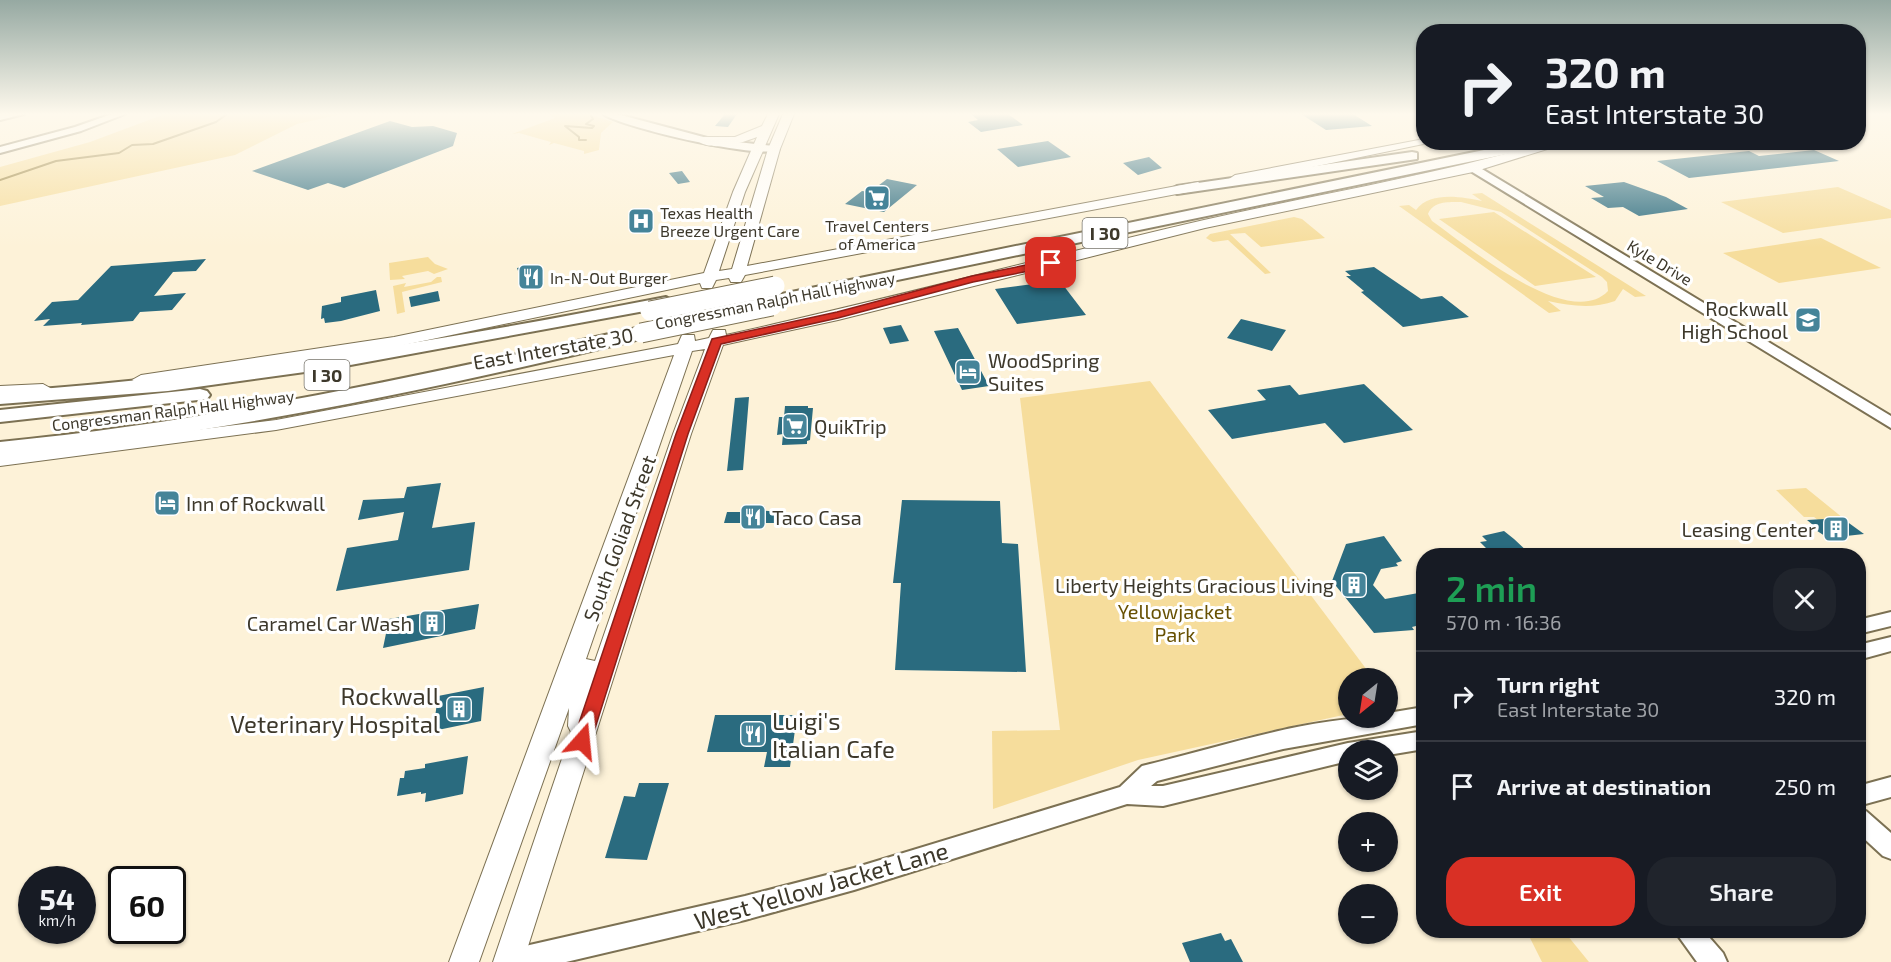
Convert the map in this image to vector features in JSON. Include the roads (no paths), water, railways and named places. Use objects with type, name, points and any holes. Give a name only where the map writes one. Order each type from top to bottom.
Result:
[{"type":"highway","points":[[1177,190],[1393,159]]},
{"type":"highway","name":"Congressman Ralph Hall Highway","points":[[777,298],[1416,159]]},
{"type":"highway","name":"Congressman Ralph Hall Highway","points":[[0,416],[137,403],[302,380],[656,316],[777,298],[1469,159]]},
{"type":"highway","points":[[1204,224],[1399,177],[1423,169]]},
{"type":"highway","points":[[0,399],[106,390],[357,360],[777,298]]},
{"type":"highway","points":[[0,449],[203,424],[353,395],[656,316]]},
{"type":"highway","name":"Congressman Ralph Hall Highway","points":[[0,430],[126,419],[343,387],[656,316]]},
{"type":"main road","points":[[745,159],[750,167]]},
{"type":"main road","name":"South Goliad Street","points":[[464,962],[754,159]]},
{"type":"main road","name":"South Goliad Street","points":[[510,962],[679,443],[739,271],[757,248],[772,159]]},
{"type":"main road","name":"East Interstate 30","points":[[0,392],[86,386],[187,375],[370,346],[517,317],[646,288],[1339,159]]},
{"type":"main road","name":"East Interstate 30","points":[[0,460],[276,425],[716,342],[794,325],[1204,224],[1473,168],[1505,159]]},
{"type":"main road","points":[[757,248],[791,256],[852,251]]},
{"type":"main road","points":[[788,262],[760,275],[755,282],[752,315],[765,321],[794,325]]},
{"type":"main road","points":[[617,360],[654,347],[668,337],[677,300],[666,293],[646,288]]},
{"type":"main road","points":[[617,360],[656,366],[664,371],[673,383]]},
{"type":"main road","points":[[610,559],[642,559]]},
{"type":"main road","points":[[572,665],[587,668],[581,686],[582,741]]},
{"type":"street","name":"Kyle Drive","points":[[1473,168],[1891,423]]},
{"type":"street","points":[[1866,625],[1891,619]]},
{"type":"street","points":[[1866,627],[1890,645]]},
{"type":"street","points":[[1866,651],[1890,645]]},
{"type":"street","name":"West Yellow Jacket Lane","points":[[1127,794],[1150,773],[1283,740],[1416,716]]},
{"type":"street","points":[[1398,744],[1416,741]]},
{"type":"street","name":"West Yellow Jacket Lane","points":[[510,962],[745,908],[854,879],[1127,794],[1163,796],[1338,754]]},
{"type":"street","points":[[1866,794],[1891,787]]},
{"type":"street","points":[[1866,825],[1891,848]]},
{"type":"street","points":[[1694,938],[1714,962]]},
{"type":"waterway","points":[[0,180],[56,161],[73,159]]},
{"type":"place","name":"Travel Centers of America","points":[[877,198]]},
{"type":"place","name":"Texas Health Breeze Urgent Care","points":[[641,221]]},
{"type":"place","name":"In-N-Out Burger","points":[[531,277]]},
{"type":"place","name":"Rockwall High School","points":[[1808,320]]},
{"type":"place","name":"WoodSpring Suites","points":[[968,372]]},
{"type":"place","name":"QuikTrip","points":[[795,426]]},
{"type":"place","name":"Inn of Rockwall","points":[[167,503]]},
{"type":"place","name":"Taco Casa","points":[[753,517]]},
{"type":"place","name":"Leasing Center","points":[[1836,529]]},
{"type":"place","name":"Liberty Heights Gracious Living","points":[[1354,585]]},
{"type":"place","name":"Caramel Car Wash","points":[[432,623]]},
{"type":"place","name":"Rockwall Veterinary Hospital","points":[[459,709]]},
{"type":"place","name":"Luigi's Italian Cafe","points":[[753,734]]},
{"type":"park label","name":"Yellowjacket Park","points":[[1175,622]]}]
